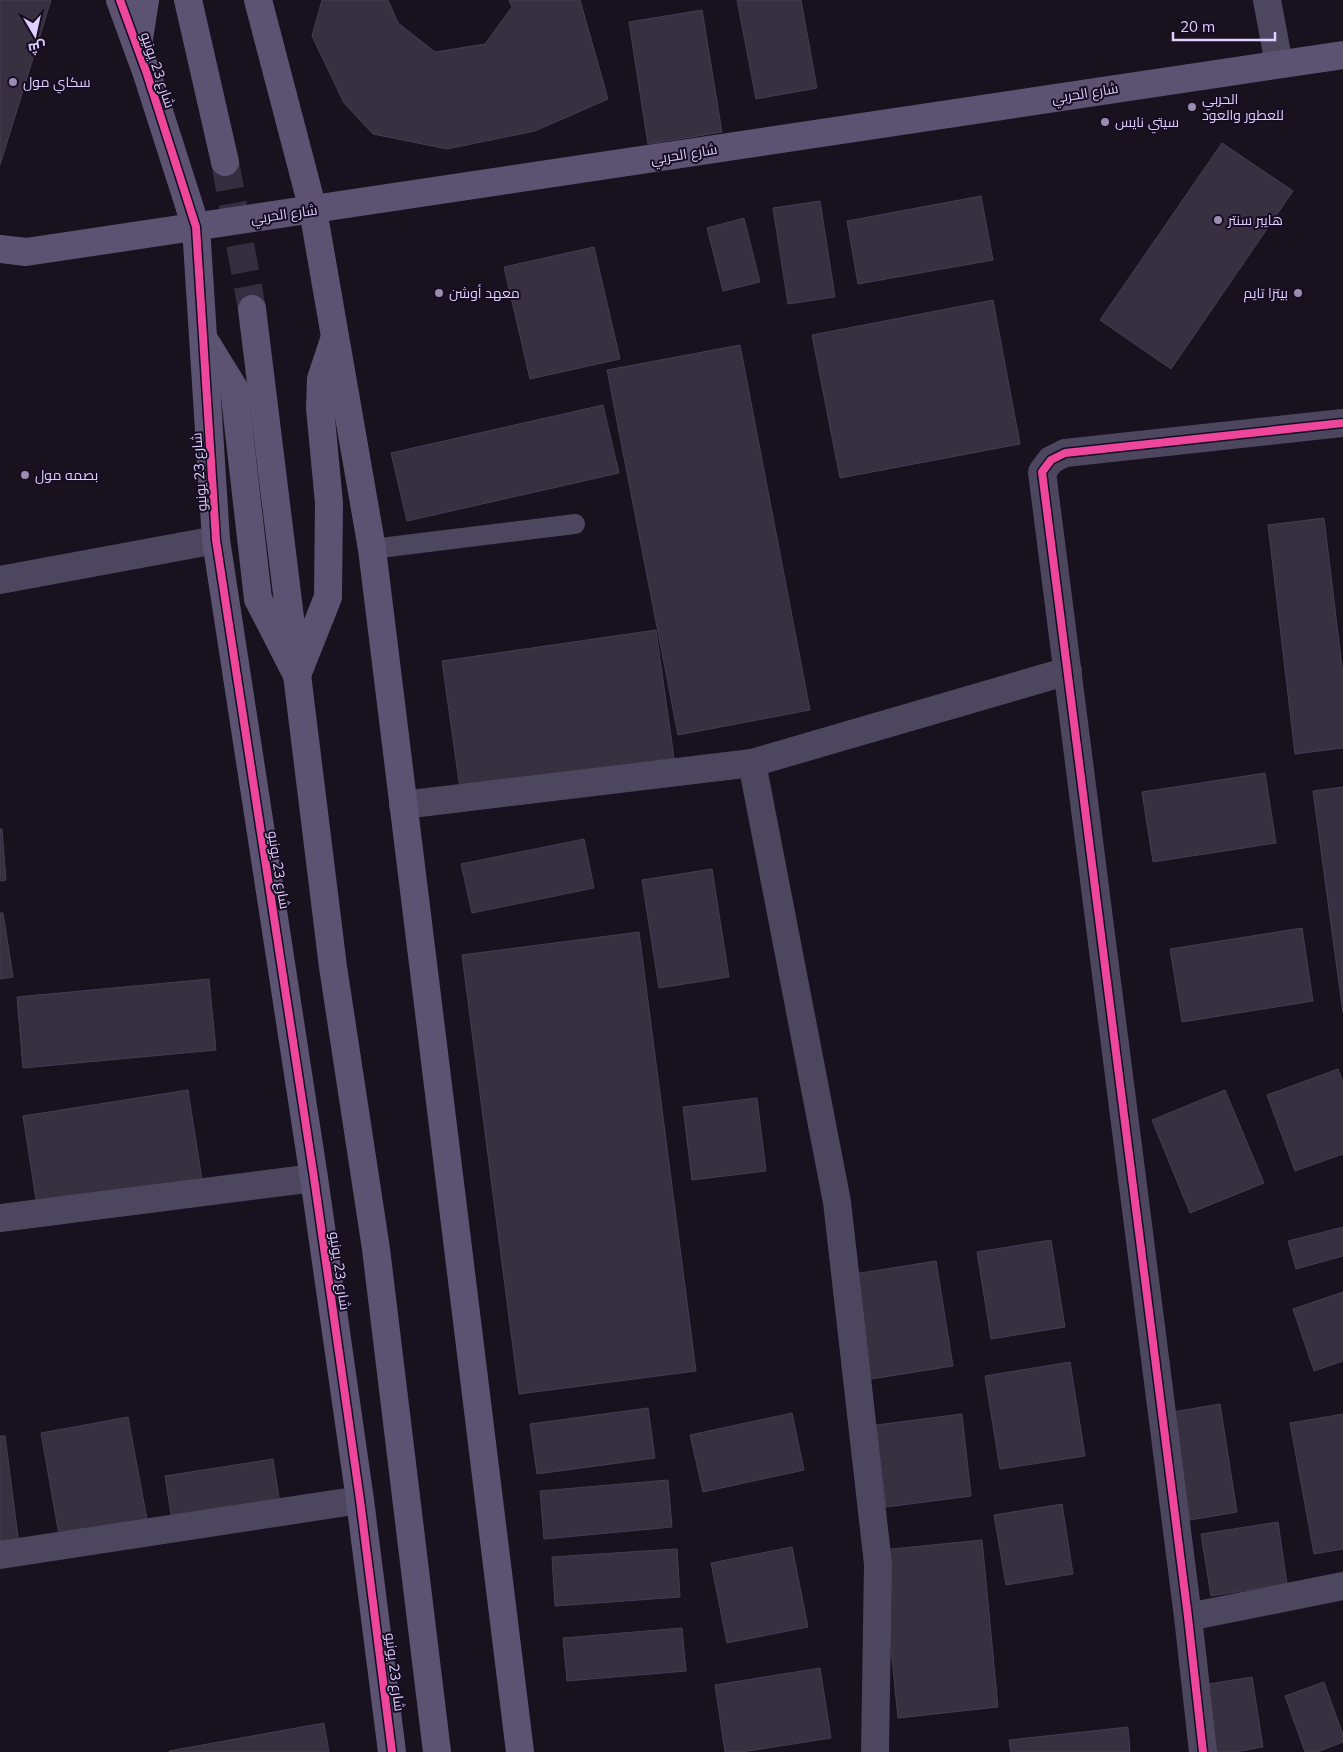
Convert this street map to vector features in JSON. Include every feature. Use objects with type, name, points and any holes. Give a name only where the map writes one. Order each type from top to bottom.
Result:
[{"type":"street","name":"شارع 23 يونيو","points":[[120,0],[138,47],[196,227],[216,540],[314,1178],[360,1500],[392,1752]]},
{"type":"street","points":[[138,47],[145,0]]},
{"type":"street","points":[[188,0],[225,162]]},
{"type":"street","points":[[1267,0],[1279,64]]},
{"type":"street","points":[[257,2],[314,210],[372,549],[520,1752]]},
{"type":"street","name":"شارع الحربي","points":[[0,267],[13,250],[314,210],[1343,55]]},
{"type":"street","points":[[252,309],[333,967],[376,1249],[437,1752]]},
{"type":"street","points":[[297,675],[328,597],[328,503],[320,408],[321,379],[336,336]]},
{"type":"street","points":[[203,338],[234,388],[258,599],[297,675]]},
{"type":"street","points":[[1203,1752],[1188,1617],[1042,472],[1051,460],[1065,453],[1343,422]]},
{"type":"street","points":[[0,580],[216,540]]},
{"type":"street","points":[[403,805],[752,763],[1068,671]]},
{"type":"street","points":[[752,763],[837,1202],[878,1564],[876,1752]]},
{"type":"street","points":[[0,1218],[314,1178]]},
{"type":"street","points":[[0,1555],[360,1500]]},
{"type":"street","points":[[1188,1617],[1343,1586]]},
{"type":"lane","points":[[372,549],[574,524]]},
{"type":"building","name":"سكاي مول","points":[[0,0],[51,0],[0,165]]},
{"type":"building","points":[[322,0],[388,0],[398,23],[435,52],[485,44],[512,7],[509,0],[580,0],[608,99],[535,131],[447,149],[373,134],[344,103],[312,36]]},
{"type":"building","points":[[737,0],[801,0],[817,88],[756,99]]},
{"type":"building","points":[[702,10],[722,132],[648,144],[629,22]]},
{"type":"building","points":[[1222,143],[1293,191],[1171,369],[1100,320]]},
{"type":"building","points":[[981,196],[993,260],[858,284],[847,221]]},
{"type":"building","points":[[820,201],[835,297],[788,304],[773,208]]},
{"type":"building","points":[[744,218],[760,282],[723,291],[707,228]]},
{"type":"building","points":[[594,247],[620,359],[530,379],[504,267]]},
{"type":"building","points":[[993,300],[1020,444],[840,478],[812,335]]},
{"type":"building","points":[[740,345],[810,710],[678,735],[607,370]]},
{"type":"building","points":[[603,405],[619,473],[407,521],[391,453]]},
{"type":"building","points":[[1324,518],[1343,675],[1343,748],[1295,754],[1268,525]]},
{"type":"building","points":[[656,630],[674,758],[460,789],[442,661]]},
{"type":"building","points":[[1265,773],[1276,843],[1153,862],[1142,792]]},
{"type":"building","points":[[1343,787],[1343,1013],[1313,791]]},
{"type":"building","points":[[0,829],[2,829],[6,880],[0,881]]},
{"type":"building","points":[[584,839],[594,888],[472,913],[461,864]]},
{"type":"building","points":[[712,869],[729,977],[659,988],[642,880]]},
{"type":"building","points":[[0,913],[3,913],[13,977],[0,979]]},
{"type":"building","points":[[1302,928],[1313,1001],[1182,1022],[1170,949]]},
{"type":"building","points":[[639,932],[696,1371],[519,1394],[462,955]]},
{"type":"building","points":[[209,979],[216,1050],[23,1068],[17,997]]},
{"type":"building","points":[[1338,1069],[1343,1082],[1343,1154],[1295,1171],[1267,1095]]},
{"type":"building","points":[[188,1090],[202,1180],[37,1206],[23,1116]]},
{"type":"building","points":[[1225,1090],[1264,1183],[1190,1213],[1152,1120]]},
{"type":"building","points":[[757,1098],[766,1171],[692,1180],[683,1107]]},
{"type":"building","points":[[1343,1227],[1343,1256],[1296,1269],[1288,1241]]},
{"type":"building","points":[[1051,1240],[1065,1327],[991,1339],[977,1252]]},
{"type":"building","points":[[936,1261],[953,1366],[871,1379],[854,1274]]},
{"type":"building","points":[[1343,1292],[1343,1361],[1314,1371],[1293,1309]]},
{"type":"building","points":[[1070,1362],[1085,1456],[1000,1469],[985,1376]]},
{"type":"building","points":[[1220,1404],[1237,1512],[1190,1520],[1173,1412]]},
{"type":"building","points":[[648,1408],[655,1458],[537,1474],[530,1424]]},
{"type":"building","points":[[792,1413],[804,1470],[703,1492],[690,1435]]},
{"type":"building","points":[[962,1414],[971,1496],[886,1507],[876,1425]]},
{"type":"building","points":[[1343,1414],[1343,1549],[1314,1554],[1290,1423]]},
{"type":"building","points":[[128,1417],[149,1530],[61,1546],[41,1433]]},
{"type":"building","points":[[0,1436],[5,1436],[20,1552],[0,1555]]},
{"type":"building","points":[[273,1459],[283,1523],[175,1540],[165,1476]]},
{"type":"building","points":[[668,1480],[672,1527],[544,1539],[540,1491]]},
{"type":"building","points":[[1062,1504],[1073,1574],[1006,1585],[994,1515]]},
{"type":"building","points":[[1278,1522],[1287,1584],[1211,1596],[1201,1534]]},
{"type":"building","points":[[982,1540],[998,1707],[898,1718],[881,1550]]},
{"type":"building","points":[[792,1547],[808,1627],[727,1643],[711,1563]]},
{"type":"building","points":[[677,1549],[680,1597],[555,1606],[552,1557]]},
{"type":"building","points":[[682,1628],[686,1671],[567,1681],[563,1638]]},
{"type":"building","points":[[820,1668],[831,1738],[742,1752],[725,1752],[715,1685]]},
{"type":"building","points":[[1252,1677],[1263,1747],[1235,1752],[1207,1752],[1196,1686]]},
{"type":"building","points":[[1324,1682],[1343,1735],[1343,1742],[1317,1752],[1305,1752],[1285,1696]]},
{"type":"building","points":[[324,1723],[329,1752],[169,1752],[169,1751]]},
{"type":"building","points":[[1128,1727],[1130,1752],[1011,1752],[1009,1740]]},
{"type":"tunnel","points":[[225,162],[252,309]]},
{"type":"cycle path","points":[[120,0],[147,74],[196,227],[216,540],[314,1178],[360,1500],[392,1752]]},
{"type":"cycle path","points":[[1203,1752],[1188,1617],[1042,472],[1051,460],[1065,453],[1343,423]]},
{"type":"place","name":"سكاي مول","points":[[13,82]]},
{"type":"place","name":"الحربي للعطور والعود","points":[[1192,107]]},
{"type":"place","name":"سيتي نايس","points":[[1105,122]]},
{"type":"place","name":"هايبر سنتر","points":[[1218,220]]},
{"type":"place","name":"معهد أوشن","points":[[439,293]]},
{"type":"place","name":"بيتزا تايم","points":[[1298,293]]},
{"type":"place","name":"بصمه مول","points":[[25,475]]}]
